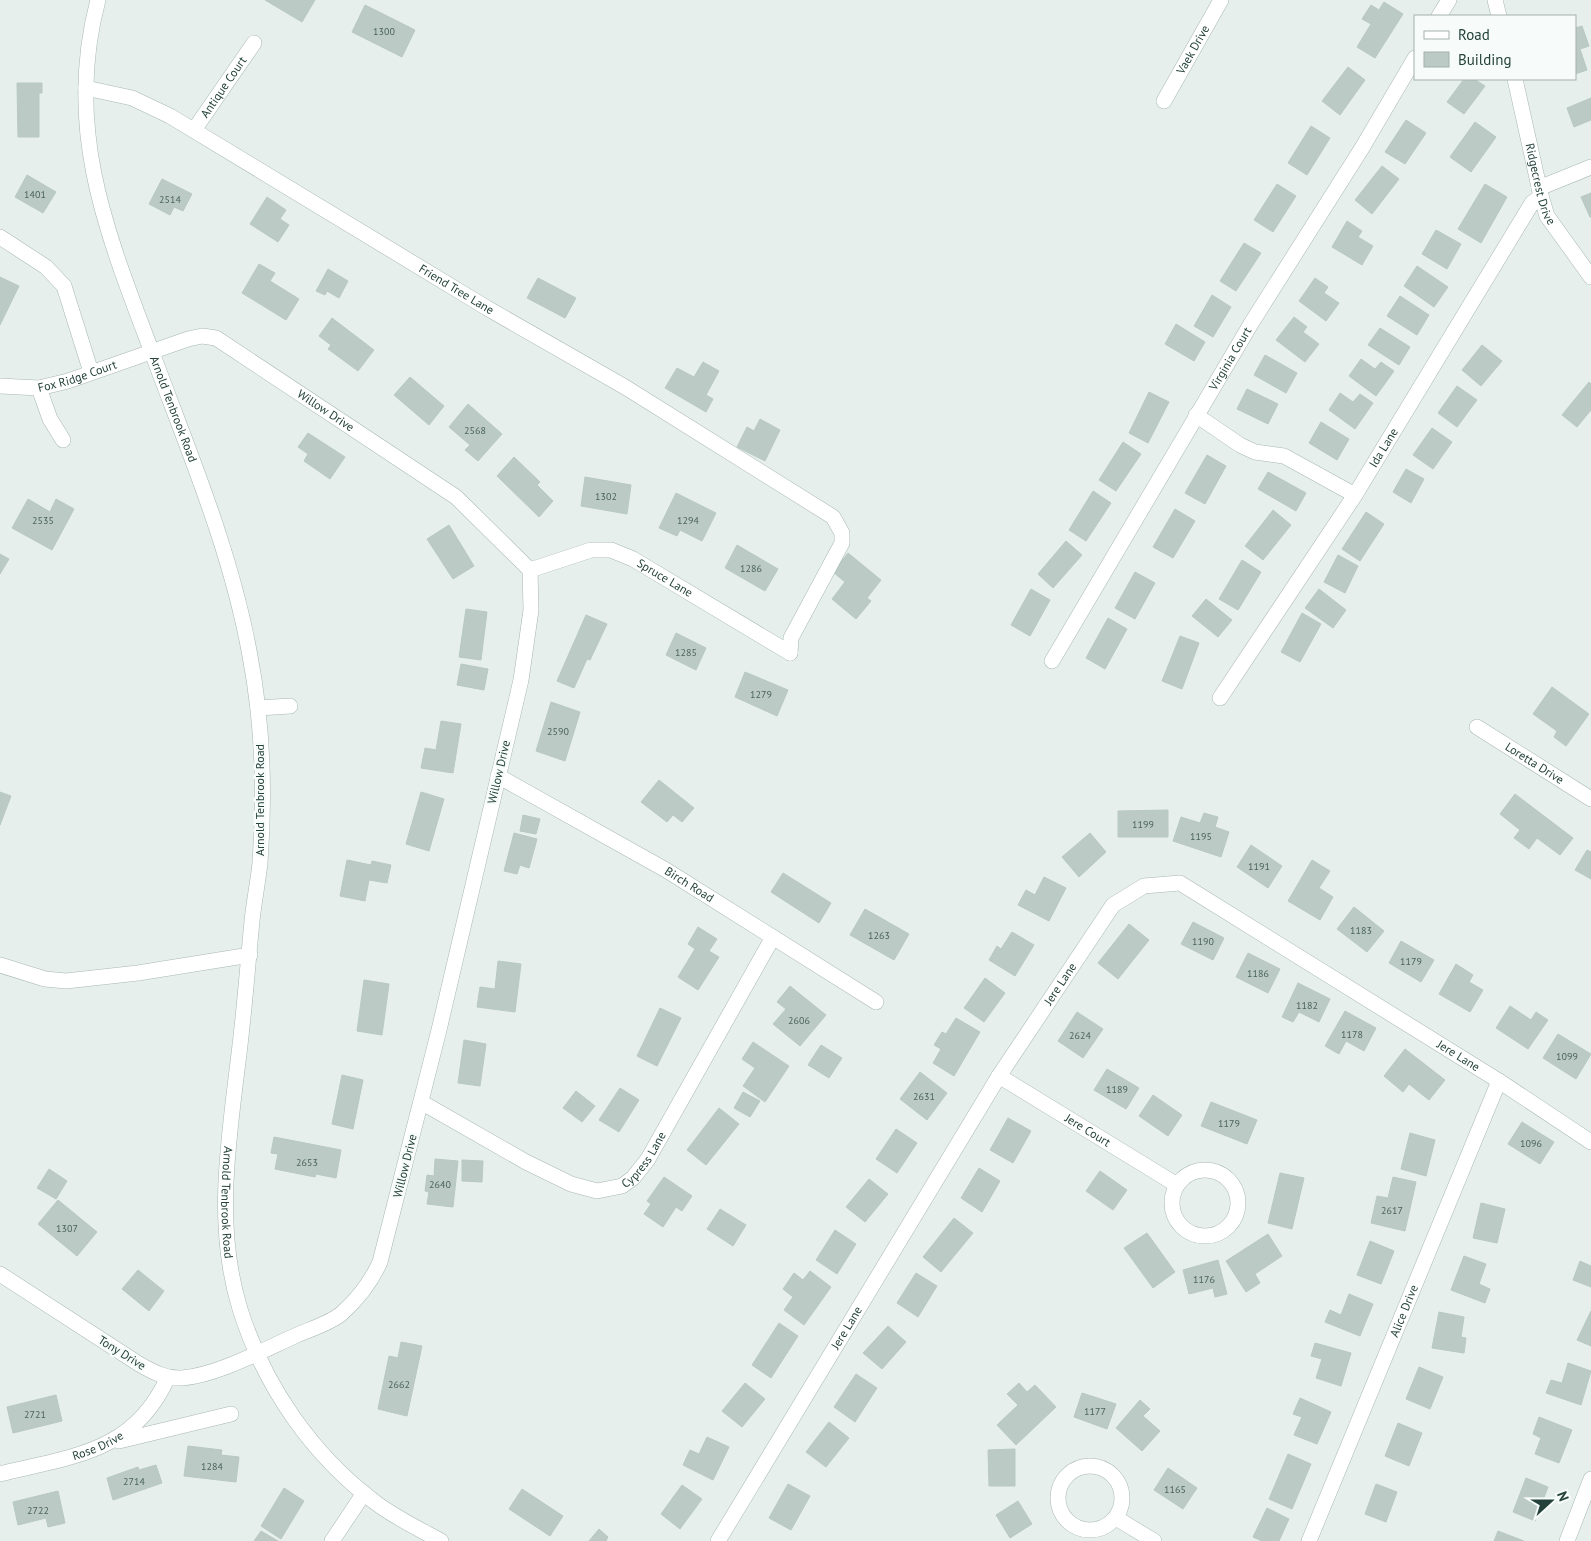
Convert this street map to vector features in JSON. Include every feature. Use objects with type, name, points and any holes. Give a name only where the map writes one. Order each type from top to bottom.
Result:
[{"type":"street","name":"Arnold Tenbrook Road","points":[[98,0],[89,52],[86,88],[88,147],[94,182],[113,248],[229,566],[250,654],[258,708],[263,814],[250,955],[224,1188],[230,1271],[239,1307],[256,1353],[293,1418],[337,1470],[364,1493],[398,1518],[441,1541]]},
{"type":"street","name":"Vaek Drive","points":[[1164,101],[1221,0]]},
{"type":"street","points":[[1440,15],[1449,0]]},
{"type":"street","points":[[1495,0],[1500,15]]},
{"type":"street","name":"Antique Court","points":[[194,130],[254,43]]},
{"type":"street","name":"Virginia Court","points":[[1052,662],[1196,416],[1362,148],[1414,60]]},
{"type":"street","name":"Ridgecrest Drive","points":[[1515,80],[1547,216],[1591,277]]},
{"type":"street","name":"Friend Tree Lane","points":[[86,88],[132,98],[152,106],[194,130],[486,308],[625,387],[833,517],[839,524],[842,544],[791,638],[790,653]]},
{"type":"street","points":[[1540,192],[1591,167]]},
{"type":"street","name":"Ida Lane","points":[[1220,698],[1355,495],[1540,192]]},
{"type":"street","points":[[0,237],[46,267],[64,286],[91,372]]},
{"type":"street","name":"Willow Drive","points":[[151,350],[202,336],[216,338],[230,346],[456,497],[530,570],[529,626],[521,680],[421,1102],[380,1262],[372,1280],[340,1315],[256,1353]]},
{"type":"street","name":"Fox Ridge Court","points":[[0,386],[39,388],[68,381],[151,350]]},
{"type":"street","points":[[39,388],[50,419],[63,440]]},
{"type":"street","points":[[1196,416],[1240,445],[1255,452],[1284,456],[1355,495]]},
{"type":"street","name":"Spruce Lane","points":[[530,570],[591,550],[611,550],[633,559],[790,653]]},
{"type":"street","points":[[258,708],[290,706]]},
{"type":"street","name":"Loretta Drive","points":[[1477,727],[1591,799]]},
{"type":"street","name":"Birch Road","points":[[498,776],[666,870],[876,1002]]},
{"type":"street","name":"Jere Lane","points":[[718,1541],[999,1076],[1113,905],[1144,886],[1180,883],[1500,1081],[1591,1142]]},
{"type":"street","name":"Cypress Lane","points":[[421,1102],[526,1162],[571,1184],[596,1191],[622,1186],[633,1178],[648,1159],[773,937]]},
{"type":"street","points":[[0,965],[45,979],[66,981],[138,973],[250,955]]},
{"type":"street","name":"Jere Court","points":[[999,1076],[1177,1185]]},
{"type":"street","name":"Alice Drive","points":[[1309,1541],[1500,1081]]},
{"type":"street","points":[[1194,1171],[1215,1171],[1225,1176],[1232,1184],[1238,1199],[1236,1215],[1231,1224],[1223,1231],[1212,1236],[1190,1233],[1181,1226],[1175,1217],[1172,1206],[1172,1195],[1177,1185],[1184,1177],[1194,1171]]},
{"type":"street","name":"Tony Drive","points":[[0,1274],[154,1373],[168,1377],[194,1376],[256,1353]]},
{"type":"street","name":"Rose Drive","points":[[0,1474],[90,1452],[110,1443],[129,1430],[146,1414],[161,1393],[168,1377]]},
{"type":"street","points":[[110,1443],[230,1414]]},
{"type":"street","points":[[1086,1465],[1107,1470],[1121,1487],[1123,1498],[1116,1518],[1099,1530],[1078,1528],[1062,1514],[1058,1493],[1061,1483],[1076,1468],[1086,1465]]},
{"type":"street","points":[[1567,1541],[1591,1479]]},
{"type":"street","points":[[332,1541],[364,1493]]},
{"type":"street","points":[[1116,1518],[1154,1541]]},
{"type":"building","points":[[265,0],[315,0],[302,22]]},
{"type":"building","points":[[1384,2],[1403,14],[1375,58],[1357,47],[1371,24],[1362,19],[1371,5],[1379,10]]},
{"type":"building","points":[[365,5],[415,30],[402,57],[352,32]]},
{"type":"building","points":[[1582,26],[1589,46],[1580,49],[1587,70],[1576,74],[1576,28]]},
{"type":"building","points":[[1348,67],[1365,80],[1340,115],[1322,101]]},
{"type":"building","points":[[1463,80],[1476,80],[1485,86],[1464,114],[1447,102]]},
{"type":"building","points":[[17,83],[42,83],[42,93],[39,93],[39,137],[18,137]]},
{"type":"building","points":[[1591,98],[1591,120],[1574,127],[1567,108]]},
{"type":"building","points":[[1406,120],[1426,133],[1405,164],[1385,152]]},
{"type":"building","points":[[1475,122],[1496,137],[1471,172],[1450,157]]},
{"type":"building","points":[[1311,126],[1330,138],[1307,175],[1288,163]]},
{"type":"building","points":[[1382,166],[1399,179],[1372,214],[1355,200]]},
{"type":"building","points":[[27,175],[56,192],[43,213],[15,197]]},
{"type":"building","points":[[162,179],[192,194],[183,211],[174,207],[170,215],[149,204]]},
{"type":"building","points":[[1277,184],[1296,196],[1273,232],[1254,220]]},
{"type":"building","points":[[1485,184],[1507,197],[1481,243],[1458,229]]},
{"type":"building","points":[[1591,193],[1591,217],[1590,217],[1581,197]]},
{"type":"building","points":[[267,197],[286,210],[280,219],[289,225],[278,242],[250,224]]},
{"type":"building","points":[[1347,221],[1362,231],[1358,237],[1373,246],[1362,265],[1332,247]]},
{"type":"building","points":[[1436,230],[1461,244],[1447,269],[1422,254]]},
{"type":"building","points":[[1244,243],[1261,253],[1236,291],[1220,281]]},
{"type":"building","points":[[259,264],[275,273],[270,281],[299,299],[286,320],[242,293]]},
{"type":"building","points":[[1417,266],[1448,287],[1434,307],[1404,286]]},
{"type":"building","points":[[328,269],[348,281],[339,298],[327,291],[325,295],[316,291]]},
{"type":"building","points":[[0,277],[19,286],[0,325]]},
{"type":"building","points":[[538,278],[576,298],[565,318],[527,298]]},
{"type":"building","points":[[1315,278],[1328,287],[1324,293],[1339,303],[1326,321],[1299,301]]},
{"type":"building","points":[[1212,295],[1231,307],[1213,337],[1194,326]]},
{"type":"building","points":[[1400,296],[1429,315],[1417,335],[1387,316]]},
{"type":"building","points":[[1294,317],[1307,327],[1303,332],[1319,344],[1305,362],[1276,340]]},
{"type":"building","points":[[332,318],[374,350],[358,371],[328,349],[331,345],[319,336]]},
{"type":"building","points":[[1176,324],[1205,342],[1194,361],[1165,344]]},
{"type":"building","points":[[1380,328],[1410,347],[1399,365],[1368,345]]},
{"type":"building","points":[[1482,345],[1502,361],[1481,386],[1462,370]]},
{"type":"building","points":[[1265,355],[1297,373],[1286,393],[1254,375]]},
{"type":"building","points":[[1361,359],[1375,369],[1381,362],[1394,371],[1376,396],[1349,376]]},
{"type":"building","points":[[703,362],[719,371],[706,395],[713,399],[706,412],[665,388],[677,368],[694,377]]},
{"type":"building","points":[[410,377],[444,406],[429,425],[394,395]]},
{"type":"building","points":[[1589,382],[1591,384],[1591,410],[1577,427],[1562,415]]},
{"type":"building","points":[[1457,386],[1477,400],[1457,427],[1438,413]]},
{"type":"building","points":[[1247,389],[1278,404],[1268,424],[1237,409]]},
{"type":"building","points":[[1149,392],[1169,402],[1148,443],[1129,433]]},
{"type":"building","points":[[1340,393],[1353,402],[1360,394],[1373,403],[1355,429],[1329,410]]},
{"type":"building","points":[[468,404],[502,434],[478,461],[465,450],[470,445],[449,427]]},
{"type":"building","points":[[760,419],[780,430],[765,461],[737,447],[747,427],[754,431]]},
{"type":"building","points":[[1321,422],[1349,439],[1337,460],[1309,443]]},
{"type":"building","points":[[1432,428],[1452,442],[1433,469],[1413,455]]},
{"type":"building","points":[[308,433],[345,457],[330,479],[304,461],[308,454],[298,447]]},
{"type":"building","points":[[1123,442],[1141,454],[1116,491],[1099,480]]},
{"type":"building","points":[[1207,455],[1226,466],[1205,504],[1185,493]]},
{"type":"building","points":[[514,457],[540,482],[537,485],[553,501],[539,517],[497,476]]},
{"type":"building","points":[[1406,469],[1424,479],[1411,503],[1393,492]]},
{"type":"building","points":[[1268,472],[1306,493],[1296,511],[1258,489]]},
{"type":"building","points":[[585,477],[631,485],[627,514],[581,506]]},
{"type":"building","points":[[1093,491],[1111,503],[1086,541],[1069,530]]},
{"type":"building","points":[[676,493],[716,513],[702,541],[680,530],[677,536],[659,528]]},
{"type":"building","points":[[28,499],[50,512],[56,499],[74,509],[52,550],[12,528]]},
{"type":"building","points":[[1175,509],[1195,521],[1173,558],[1153,547]]},
{"type":"building","points":[[1273,510],[1291,525],[1263,560],[1245,546]]},
{"type":"building","points":[[1366,512],[1384,524],[1360,561],[1342,549]]},
{"type":"building","points":[[449,525],[474,566],[453,579],[427,539]]},
{"type":"building","points":[[1066,541],[1082,555],[1053,588],[1038,574]]},
{"type":"building","points":[[737,545],[778,569],[765,591],[725,568]]},
{"type":"building","points":[[848,553],[881,580],[867,598],[871,601],[856,619],[832,599],[845,582],[833,572]]},
{"type":"building","points":[[0,554],[9,559],[0,574]]},
{"type":"building","points":[[1338,555],[1358,566],[1345,593],[1324,582]]},
{"type":"building","points":[[1242,560],[1261,572],[1238,610],[1219,599]]},
{"type":"building","points":[[1135,572],[1155,583],[1135,619],[1115,608]]},
{"type":"building","points":[[1031,589],[1050,600],[1030,636],[1011,625]]},
{"type":"building","points":[[1319,589],[1346,610],[1333,628],[1305,608]]},
{"type":"building","points":[[1206,599],[1232,620],[1218,637],[1192,616]]},
{"type":"building","points":[[466,609],[487,612],[481,660],[459,657]]},
{"type":"building","points":[[1302,613],[1321,624],[1300,662],[1281,652]]},
{"type":"building","points":[[586,615],[607,624],[590,660],[587,659],[574,688],[557,681]]},
{"type":"building","points":[[1108,618],[1127,629],[1105,669],[1086,658]]},
{"type":"building","points":[[676,633],[706,648],[696,670],[666,655]]},
{"type":"building","points":[[1180,636],[1199,643],[1182,689],[1162,681]]},
{"type":"building","points":[[461,664],[488,669],[484,690],[457,685]]},
{"type":"building","points":[[745,672],[788,690],[777,716],[735,697]]},
{"type":"building","points":[[1552,687],[1589,714],[1566,746],[1554,737],[1557,731],[1533,714]]},
{"type":"building","points":[[551,702],[580,712],[565,761],[536,751]]},
{"type":"building","points":[[441,721],[461,724],[453,773],[421,768],[425,748],[436,750]]},
{"type":"building","points":[[659,780],[694,808],[682,822],[673,815],[667,822],[641,802]]},
{"type":"building","points":[[0,792],[11,796],[0,825]]},
{"type":"building","points":[[421,792],[444,799],[429,851],[406,844]]},
{"type":"building","points":[[1515,794],[1573,838],[1560,855],[1537,838],[1529,849],[1514,838],[1520,830],[1500,814]]},
{"type":"building","points":[[1168,810],[1168,837],[1118,837],[1118,811]]},
{"type":"building","points":[[1204,813],[1218,817],[1215,827],[1229,832],[1221,857],[1173,841],[1181,817],[1200,823]]},
{"type":"building","points":[[523,815],[540,819],[536,834],[520,831]]},
{"type":"building","points":[[514,833],[537,839],[529,868],[520,865],[517,874],[504,871]]},
{"type":"building","points":[[1090,833],[1106,852],[1079,877],[1062,857]]},
{"type":"building","points":[[1251,845],[1282,866],[1268,888],[1237,867]]},
{"type":"building","points":[[1587,850],[1591,852],[1591,879],[1575,870]]},
{"type":"building","points":[[347,860],[371,865],[372,861],[391,865],[387,883],[369,880],[365,901],[340,896]]},
{"type":"building","points":[[1312,860],[1330,871],[1319,888],[1333,897],[1320,920],[1288,901]]},
{"type":"building","points":[[783,873],[831,903],[819,923],[771,892]]},
{"type":"building","points":[[1044,877],[1066,888],[1049,921],[1018,905],[1026,890],[1035,895]]},
{"type":"building","points":[[1354,907],[1384,931],[1367,952],[1337,929]]},
{"type":"building","points":[[865,909],[909,934],[894,960],[850,935]]},
{"type":"building","points":[[1193,922],[1224,938],[1213,960],[1181,944]]},
{"type":"building","points":[[1129,924],[1149,940],[1118,979],[1098,963]]},
{"type":"building","points":[[698,927],[717,939],[709,951],[719,957],[698,990],[678,977],[695,949],[688,944]]},
{"type":"building","points":[[1012,932],[1034,945],[1015,976],[989,960],[997,946],[1001,949]]},
{"type":"building","points":[[1401,941],[1434,960],[1421,982],[1389,963]]},
{"type":"building","points":[[1248,953],[1280,969],[1268,993],[1236,977]]},
{"type":"building","points":[[498,961],[521,964],[515,1012],[477,1007],[480,987],[495,989]]},
{"type":"building","points":[[1456,964],[1473,975],[1469,982],[1483,990],[1470,1012],[1439,994]]},
{"type":"building","points":[[985,978],[1005,993],[984,1022],[964,1008]]},
{"type":"building","points":[[364,980],[389,984],[382,1035],[357,1031]]},
{"type":"building","points":[[1298,983],[1330,999],[1319,1022],[1299,1012],[1293,1022],[1282,1017]]},
{"type":"building","points":[[790,986],[826,1015],[800,1046],[773,1024],[786,1009],[777,1002]]},
{"type":"building","points":[[1510,1006],[1531,1020],[1536,1012],[1548,1020],[1528,1049],[1496,1028]]},
{"type":"building","points":[[660,1008],[681,1018],[657,1066],[637,1056]]},
{"type":"building","points":[[1345,1011],[1376,1028],[1364,1051],[1346,1041],[1339,1054],[1325,1046]]},
{"type":"building","points":[[1077,1012],[1103,1029],[1083,1058],[1058,1041]]},
{"type":"building","points":[[956,1018],[980,1032],[954,1076],[933,1063],[941,1049],[934,1045],[942,1032],[946,1034]]},
{"type":"building","points":[[1558,1034],[1591,1054],[1576,1079],[1543,1058]]},
{"type":"building","points":[[464,1040],[486,1044],[480,1086],[458,1083]]},
{"type":"building","points":[[753,1042],[789,1066],[765,1102],[743,1086],[755,1068],[742,1059]]},
{"type":"building","points":[[821,1045],[842,1058],[829,1078],[808,1065]]},
{"type":"building","points":[[1405,1049],[1445,1080],[1429,1100],[1409,1084],[1403,1092],[1384,1076]]},
{"type":"building","points":[[1107,1069],[1139,1088],[1126,1109],[1094,1090]]},
{"type":"building","points":[[920,1072],[947,1093],[927,1120],[900,1099]]},
{"type":"building","points":[[342,1075],[363,1080],[353,1129],[332,1124]]},
{"type":"building","points":[[620,1088],[639,1100],[619,1132],[599,1120]]},
{"type":"building","points":[[576,1091],[595,1106],[582,1122],[563,1108]]},
{"type":"building","points":[[743,1092],[760,1101],[750,1117],[734,1108]]},
{"type":"building","points":[[1153,1095],[1182,1115],[1168,1136],[1139,1116]]},
{"type":"building","points":[[1211,1102],[1257,1120],[1247,1144],[1201,1126]]},
{"type":"building","points":[[719,1108],[739,1124],[706,1165],[687,1150]]},
{"type":"building","points":[[1008,1118],[1031,1131],[1013,1163],[990,1150]]},
{"type":"building","points":[[1522,1122],[1554,1142],[1540,1164],[1508,1144]]},
{"type":"building","points":[[896,1129],[917,1143],[897,1173],[876,1159]]},
{"type":"building","points":[[1410,1133],[1435,1140],[1426,1176],[1401,1169]]},
{"type":"building","points":[[274,1137],[341,1150],[336,1178],[316,1174],[315,1177],[275,1169],[278,1154],[271,1153]]},
{"type":"building","points":[[435,1159],[458,1161],[453,1207],[427,1204],[429,1192],[425,1191],[427,1175],[434,1176]]},
{"type":"building","points":[[462,1160],[483,1161],[482,1182],[462,1181]]},
{"type":"building","points":[[979,1168],[1000,1181],[982,1212],[961,1198]]},
{"type":"building","points":[[49,1169],[67,1181],[56,1199],[37,1188]]},
{"type":"building","points":[[1100,1171],[1127,1190],[1113,1210],[1086,1191]]},
{"type":"building","points":[[1280,1173],[1304,1178],[1292,1229],[1268,1223]]},
{"type":"building","points":[[664,1177],[692,1196],[682,1211],[676,1207],[663,1227],[644,1214],[651,1204],[647,1201]]},
{"type":"building","points":[[1393,1177],[1416,1182],[1405,1231],[1371,1223],[1377,1196],[1388,1198]]},
{"type":"building","points":[[869,1179],[888,1194],[865,1222],[846,1207]]},
{"type":"building","points":[[58,1200],[97,1232],[77,1256],[38,1224]]},
{"type":"building","points":[[1481,1203],[1505,1209],[1497,1243],[1473,1238]]},
{"type":"building","points":[[720,1209],[746,1225],[733,1246],[707,1229]]},
{"type":"building","points":[[954,1218],[973,1233],[941,1272],[923,1257]]},
{"type":"building","points":[[835,1230],[856,1244],[837,1274],[816,1260]]},
{"type":"building","points":[[1147,1233],[1175,1272],[1153,1288],[1124,1248]]},
{"type":"building","points":[[1268,1234],[1282,1256],[1255,1274],[1260,1283],[1246,1292],[1226,1261]]},
{"type":"building","points":[[1370,1241],[1394,1251],[1381,1284],[1357,1275]]},
{"type":"building","points":[[1464,1256],[1486,1264],[1479,1284],[1490,1289],[1485,1303],[1451,1290]]},
{"type":"building","points":[[1218,1260],[1227,1294],[1215,1297],[1213,1288],[1189,1294],[1183,1270]]},
{"type":"building","points":[[1580,1261],[1591,1266],[1591,1287],[1573,1280]]},
{"type":"building","points":[[138,1270],[164,1291],[149,1311],[122,1289]]},
{"type":"building","points":[[810,1271],[831,1287],[804,1325],[784,1310],[793,1297],[783,1289],[794,1273],[803,1280]]},
{"type":"building","points":[[916,1273],[937,1286],[918,1317],[897,1303]]},
{"type":"building","points":[[1349,1294],[1373,1304],[1360,1336],[1325,1322],[1330,1310],[1341,1315]]},
{"type":"building","points":[[1591,1311],[1591,1346],[1577,1340]]},
{"type":"building","points":[[1439,1312],[1464,1317],[1461,1337],[1466,1338],[1464,1353],[1432,1348]]},
{"type":"building","points":[[779,1323],[798,1336],[771,1378],[752,1365]]},
{"type":"building","points":[[888,1326],[906,1342],[882,1369],[863,1353]]},
{"type":"building","points":[[401,1342],[422,1346],[407,1416],[378,1409],[389,1356],[398,1358]]},
{"type":"building","points":[[1315,1343],[1351,1353],[1341,1386],[1316,1378],[1322,1359],[1311,1356]]},
{"type":"building","points":[[1568,1363],[1591,1371],[1581,1405],[1546,1393],[1551,1380],[1562,1383]]},
{"type":"building","points":[[1419,1367],[1443,1377],[1430,1409],[1406,1399]]},
{"type":"building","points":[[856,1374],[877,1388],[855,1422],[834,1407]]},
{"type":"building","points":[[745,1383],[765,1399],[742,1427],[722,1411]]},
{"type":"building","points":[[1019,1383],[1027,1392],[1035,1385],[1056,1407],[1016,1445],[997,1425],[1018,1405],[1007,1394]]},
{"type":"building","points":[[1082,1393],[1116,1404],[1107,1429],[1074,1417]]},
{"type":"building","points":[[56,1395],[62,1421],[13,1433],[7,1407]]},
{"type":"building","points":[[1300,1398],[1331,1412],[1317,1444],[1294,1435],[1302,1417],[1293,1414]]},
{"type":"building","points":[[1140,1400],[1150,1409],[1143,1416],[1160,1431],[1142,1451],[1116,1428]]},
{"type":"building","points":[[1539,1417],[1572,1430],[1559,1463],[1535,1454],[1541,1438],[1533,1434]]},
{"type":"building","points":[[829,1422],[849,1438],[826,1467],[806,1452]]},
{"type":"building","points":[[1398,1423],[1422,1433],[1409,1466],[1385,1456]]},
{"type":"building","points":[[707,1437],[729,1447],[713,1480],[683,1465],[690,1450],[699,1454]]},
{"type":"building","points":[[188,1446],[222,1450],[221,1455],[239,1457],[236,1482],[184,1476]]},
{"type":"building","points":[[1015,1449],[1015,1486],[989,1486],[988,1450]]},
{"type":"building","points":[[1288,1454],[1311,1464],[1292,1509],[1269,1499]]},
{"type":"building","points":[[156,1465],[162,1483],[113,1500],[107,1478],[138,1467],[139,1470]]},
{"type":"building","points":[[1168,1468],[1197,1488],[1183,1509],[1154,1490]]},
{"type":"building","points":[[1526,1478],[1548,1487],[1535,1521],[1513,1512]]},
{"type":"building","points":[[788,1484],[810,1496],[791,1530],[769,1518]]},
{"type":"building","points":[[1376,1484],[1397,1492],[1386,1522],[1365,1514]]},
{"type":"building","points":[[682,1485],[702,1499],[680,1529],[661,1514]]},
{"type":"building","points":[[284,1488],[304,1501],[281,1539],[261,1526]]},
{"type":"building","points":[[522,1489],[563,1516],[550,1536],[509,1509]]},
{"type":"building","points":[[58,1491],[65,1523],[48,1527],[46,1518],[18,1525],[13,1502]]},
{"type":"building","points":[[1018,1501],[1032,1524],[1010,1538],[996,1515]]},
{"type":"building","points":[[1267,1508],[1289,1519],[1279,1541],[1262,1541],[1253,1537]]},
{"type":"building","points":[[599,1529],[608,1537],[606,1541],[589,1541]]},
{"type":"building","points":[[261,1531],[278,1541],[254,1541]]},
{"type":"building","points":[[1498,1531],[1524,1541],[1494,1541]]}]
